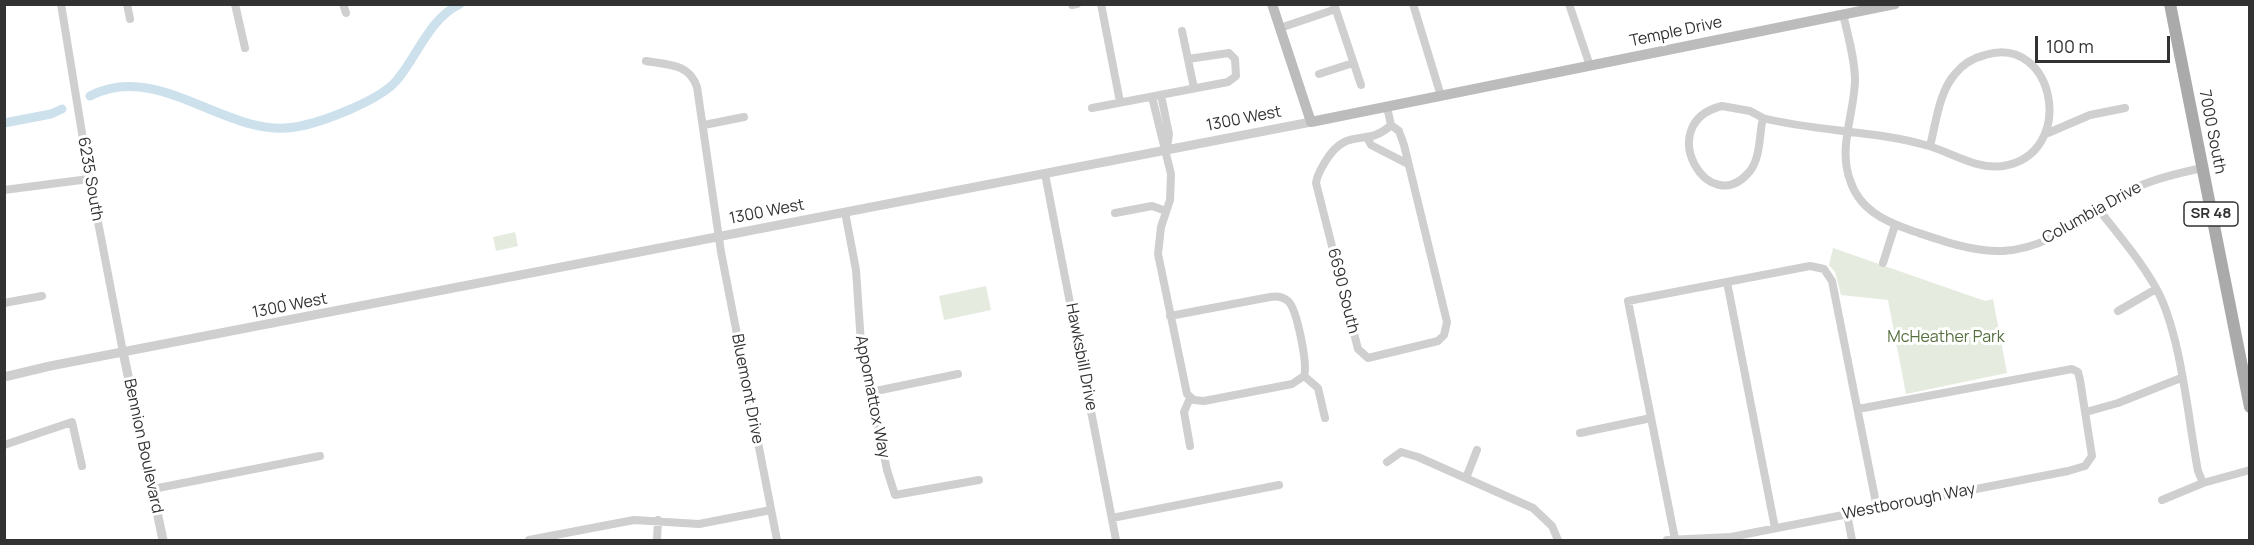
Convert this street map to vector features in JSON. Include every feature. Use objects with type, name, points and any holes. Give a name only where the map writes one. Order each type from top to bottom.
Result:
[{"type":"main road","points":[[1272,4],[1311,122]]},
{"type":"main road","name":"Temple Drive","points":[[1535,77],[1895,4]]},
{"type":"main road","name":"7000 South","points":[[2170,4],[2250,407]]},
{"type":"main road","name":"1300 West","points":[[1311,122],[1535,77]]},
{"type":"street","name":"6235 South","points":[[61,4],[89,179],[123,352]]},
{"type":"street","points":[[127,4],[130,19]]},
{"type":"street","points":[[235,4],[245,48]]},
{"type":"street","points":[[343,4],[346,13]]},
{"type":"street","points":[[1072,5],[1077,4]]},
{"type":"street","points":[[1101,4],[1120,102]]},
{"type":"street","points":[[1413,4],[1441,96]]},
{"type":"street","points":[[1569,4],[1590,66]]},
{"type":"street","points":[[1280,28],[1335,7],[1361,85]]},
{"type":"street","name":"Columbia Drive","points":[[1843,14],[1855,72],[1847,132],[1846,164],[1855,193],[1870,211],[1895,225],[1962,247],[2003,251],[2027,247],[2058,237],[2140,185],[2202,168]]},
{"type":"street","points":[[1182,31],[1194,88]]},
{"type":"street","points":[[1763,118],[1758,152],[1751,170],[1740,180],[1729,184],[1714,185],[1703,180],[1695,167],[1689,144],[1690,131],[1696,119],[1708,110],[1722,106],[1742,108],[1763,118],[1930,146],[1976,163],[2002,166],[2031,155],[2040,147],[2048,132],[2048,99],[2040,74],[2028,60],[2011,52],[1993,52],[1973,58],[1954,74],[1940,106],[1930,146]]},
{"type":"street","points":[[1092,108],[1234,78],[1236,65],[1233,56],[1229,53],[1188,59]]},
{"type":"street","name":"Bluemont Drive","points":[[646,62],[678,66],[690,71],[697,87],[720,237],[777,540]]},
{"type":"street","points":[[1319,74],[1353,63]]},
{"type":"street","points":[[1157,96],[1160,136],[1167,149],[1172,189],[1158,241],[1158,254],[1183,382],[1190,398],[1184,412],[1190,446]]},
{"type":"street","name":"6690 South","points":[[1387,107],[1391,125],[1399,131],[1447,322],[1444,335],[1438,341],[1368,358],[1358,349],[1316,183],[1335,146],[1342,141],[1384,132],[1391,125]]},
{"type":"street","points":[[2048,132],[2090,115],[2125,108]]},
{"type":"street","points":[[704,125],[744,117]]},
{"type":"street","name":"1300 West","points":[[4,377],[1311,122]]},
{"type":"street","points":[[1367,137],[1371,145],[1408,164]]},
{"type":"street","name":"Hawksbill Drive","points":[[1045,174],[1116,540]]},
{"type":"street","points":[[4,190],[89,179]]},
{"type":"street","points":[[1115,213],[1148,207],[1166,211]]},
{"type":"street","points":[[2099,210],[2156,289],[2170,326],[2198,471],[2203,483]]},
{"type":"street","name":"Appomattox Way","points":[[845,212],[856,270],[861,344],[886,470],[895,495],[979,480]]},
{"type":"street","points":[[1883,263],[1895,225]]},
{"type":"street","points":[[1671,540],[1651,418],[1628,301],[1818,266],[1829,274],[1832,281],[1877,508]]},
{"type":"street","points":[[1727,282],[1775,528]]},
{"type":"street","points":[[2118,311],[2156,289]]},
{"type":"street","points":[[4,303],[42,296]]},
{"type":"street","points":[[1170,316],[1270,297],[1283,298],[1291,305],[1297,326],[1306,364],[1304,376],[1292,384],[1204,401],[1190,398]]},
{"type":"street","name":"Bennion Boulevard","points":[[123,352],[163,540]]},
{"type":"street","name":"Westborough Way","points":[[1671,540],[1719,538],[1775,528],[2081,469],[2091,460],[2093,449],[2078,372],[2066,369],[1858,409]]},
{"type":"street","points":[[871,392],[958,374]]},
{"type":"street","points":[[1304,376],[1318,388],[1325,417]]},
{"type":"street","points":[[2086,412],[2118,403],[2181,378]]},
{"type":"street","points":[[1580,433],[1651,418]]},
{"type":"street","points":[[4,445],[72,423],[82,466]]},
{"type":"street","points":[[1466,478],[1477,450]]},
{"type":"street","points":[[1387,462],[1401,452],[1533,508],[1552,526],[1558,540]]},
{"type":"street","points":[[153,489],[320,456]]},
{"type":"street","points":[[2162,500],[2203,483],[2250,470]]},
{"type":"street","points":[[1112,518],[1279,485]]},
{"type":"street","points":[[529,540],[634,520],[699,524],[771,510]]},
{"type":"street","points":[[1847,514],[1852,540]]},
{"type":"street","points":[[657,540],[658,520]]},
{"type":"green space","points":[[515,232],[518,246],[496,251],[493,237]]},
{"type":"green space","name":"McHeather Park","points":[[1833,248],[1985,301],[1993,299],[2007,373],[1906,394],[1888,300],[1841,295],[1835,272],[1829,265]]},
{"type":"green space","points":[[986,286],[991,310],[944,320],[939,296]]},
{"type":"waterway","points":[[90,96],[116,87],[142,87],[168,93],[244,122],[270,128],[306,125],[350,110],[389,88],[397,80],[432,28],[449,11],[460,4]]},
{"type":"waterway","points":[[4,123],[51,114],[62,109]]}]
